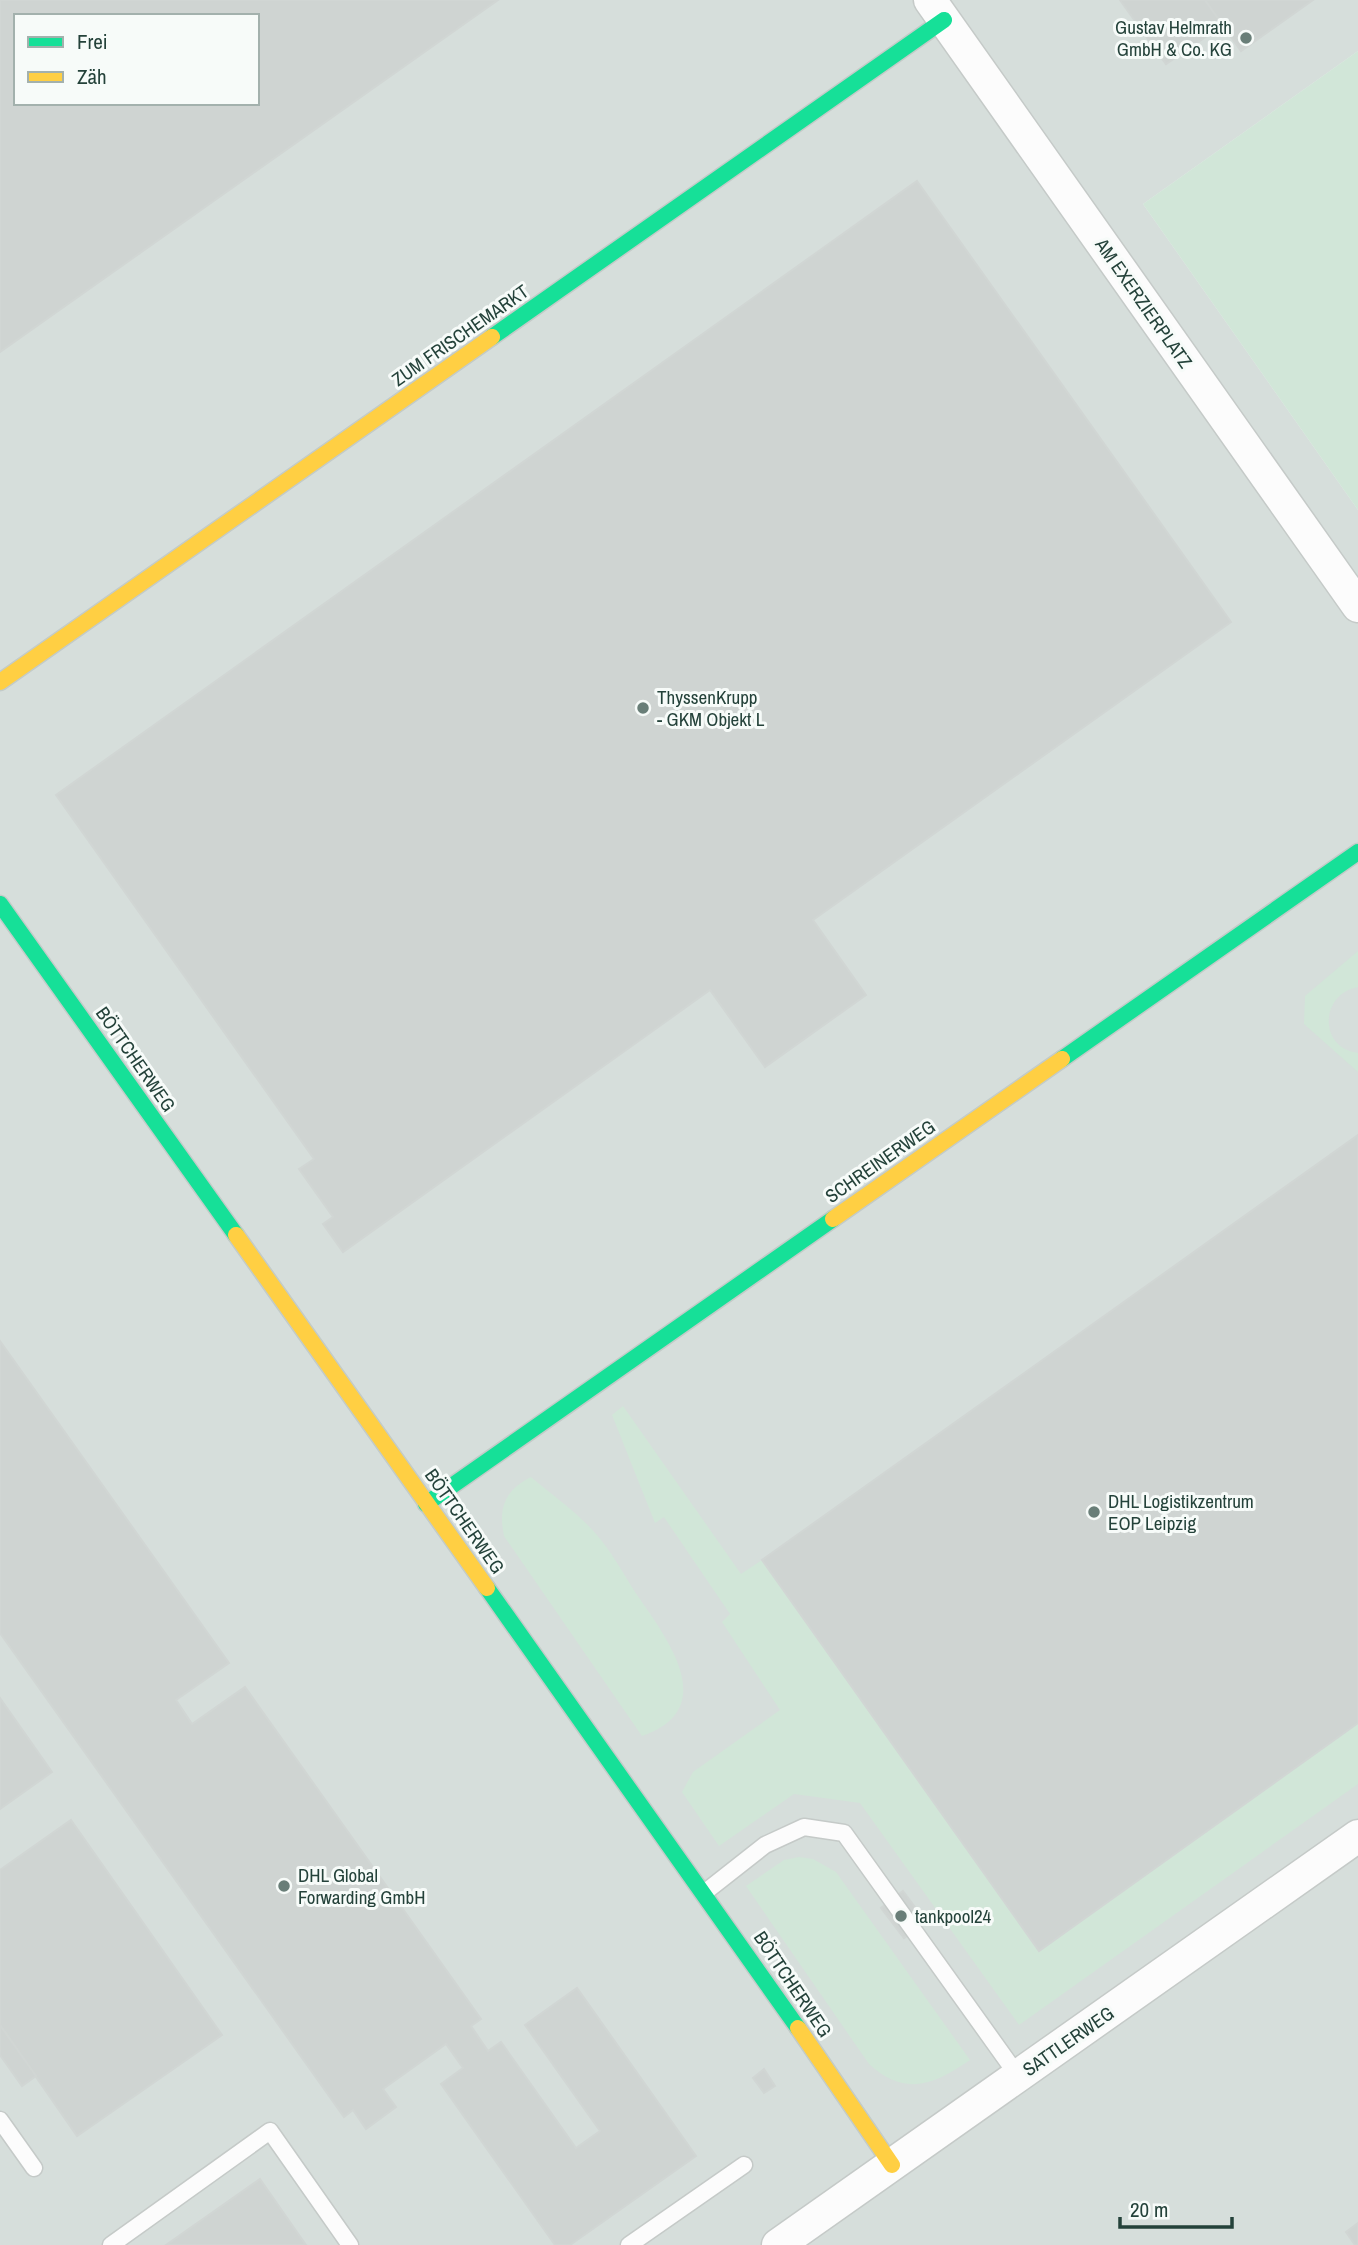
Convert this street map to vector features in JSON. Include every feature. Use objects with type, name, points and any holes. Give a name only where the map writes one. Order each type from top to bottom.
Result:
[{"type":"street","name":"AM EXERZIERPLATZ","points":[[937,10],[1358,606]]},
{"type":"street","name":"ZUM FRISCHEMARKT","points":[[0,682],[937,10]]},
{"type":"street","name":"SCHREINERWEG","points":[[426,1504],[1358,852]]},
{"type":"street","name":"BÖTTCHERWEG","points":[[0,904],[704,1893],[891,2165]]},
{"type":"street","name":"SATTLERWEG","points":[[778,2245],[1358,1836]]},
{"type":"lane","points":[[704,1893],[765,1845],[804,1827],[844,1833],[1018,2076]]},
{"type":"lane","points":[[0,2120],[34,2168]]},
{"type":"lane","points":[[111,2245],[270,2131],[350,2245]]},
{"type":"lane","points":[[629,2245],[744,2165]]},
{"type":"shaded area","points":[[0,0],[1358,0],[1358,51],[1143,204],[1358,510],[1358,2245],[0,2245]]},
{"type":"green space","points":[[1358,51],[1358,510],[1143,204]]},
{"type":"green space","points":[[1358,951],[1358,987],[1345,992],[1336,1000],[1329,1021],[1330,1032],[1336,1042],[1345,1049],[1358,1053],[1358,1072],[1304,1024],[1305,996]]},
{"type":"green space","points":[[623,1406],[741,1574],[762,1560],[1039,1950],[1358,1723],[1358,1784],[1019,2025],[860,1803],[794,1794],[719,1846],[682,1792],[693,1772],[780,1710],[722,1622],[730,1614],[664,1517],[655,1523],[612,1415]]},
{"type":"green space","points":[[531,1477],[589,1526],[612,1555],[672,1650],[680,1670],[683,1690],[679,1708],[666,1724],[642,1736],[504,1536],[503,1508],[509,1494]]},
{"type":"green space","points":[[799,1857],[813,1859],[836,1872],[970,2060],[944,2076],[919,2084],[895,2081],[869,2064],[746,1886],[784,1860]]},
{"type":"building","points":[[0,0],[498,0],[0,352]]},
{"type":"building","points":[[1120,0],[1205,0],[1223,25],[1166,64]]},
{"type":"building","name":"Gustav Helmrath GmbH & Co. KG","points":[[1205,0],[1313,0],[1241,51]]},
{"type":"building","name":"ThyssenKrupp - GKM Objekt L","points":[[917,181],[1231,622],[813,920],[866,995],[765,1067],[710,990],[343,1252],[323,1224],[333,1217],[299,1169],[314,1159],[56,795]]},
{"type":"building","name":"DHL Logistikzentrum EOP Leipzig","points":[[1358,1135],[1358,1723],[1039,1951],[762,1560]]},
{"type":"building","name":"DHL Global Forwarding GmbH","points":[[0,1341],[229,1663],[176,1700],[192,1724],[245,1687],[481,2019],[471,2026],[488,2051],[501,2042],[576,2148],[600,2131],[525,2025],[577,1988],[696,2156],[570,2245],[555,2245],[441,2084],[463,2068],[446,2044],[383,2089],[396,2107],[366,2129],[353,2110],[344,2117],[0,1633]]},
{"type":"building","points":[[0,1698],[52,1772],[0,1809]]},
{"type":"building","points":[[71,1820],[222,2035],[77,2136],[0,2025],[0,1870]]},
{"type":"building","points":[[903,1891],[926,1922],[904,1938],[881,1908]]},
{"type":"building","points":[[0,2025],[36,2076],[22,2086],[0,2055]]},
{"type":"building","points":[[764,2069],[775,2086],[764,2093],[753,2078]]},
{"type":"building","points":[[260,2179],[306,2245],[166,2245]]},
{"type":"building","points":[[1358,2223],[1358,2245],[1355,2245],[1346,2232]]},
{"type":"traffic: fast","points":[[492,337],[944,20]]},
{"type":"traffic: fast","points":[[1062,1059],[1358,852]]},
{"type":"traffic: fast","points":[[0,904],[236,1235]]},
{"type":"traffic: fast","points":[[426,1504],[833,1219]]},
{"type":"traffic: fast","points":[[487,1588],[798,2028]]},
{"type":"traffic: slow","points":[[0,682],[492,337]]},
{"type":"traffic: slow","points":[[833,1219],[1062,1059]]},
{"type":"traffic: slow","points":[[236,1235],[487,1588]]},
{"type":"traffic: slow","points":[[798,2028],[892,2165]]},
{"type":"place","name":"Gustav Helmrath GmbH & Co. KG","points":[[1246,38]]},
{"type":"place","name":"ThyssenKrupp - GKM Objekt L","points":[[643,708]]},
{"type":"place","name":"DHL Logistikzentrum EOP Leipzig","points":[[1094,1512]]},
{"type":"place","name":"DHL Global Forwarding GmbH","points":[[284,1886]]},
{"type":"place","name":"tankpool24","points":[[901,1916]]}]
